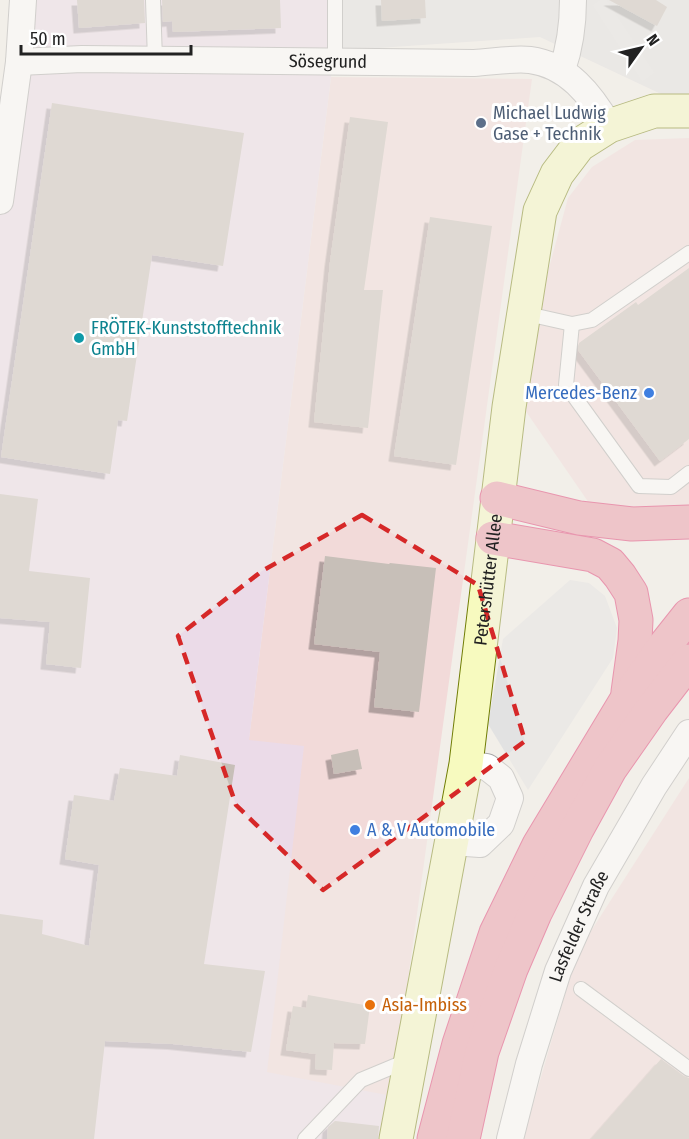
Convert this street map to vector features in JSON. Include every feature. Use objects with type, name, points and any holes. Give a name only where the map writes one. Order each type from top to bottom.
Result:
[{"type":"highway","points":[[497,498],[579,518],[632,524],[689,522]]},
{"type":"highway","points":[[493,538],[593,555],[610,564],[620,576],[631,593],[636,620],[627,699]]},
{"type":"highway","points":[[464,1139],[471,1048],[496,933],[539,845],[627,699],[689,615]]},
{"type":"highway","points":[[434,1139],[471,1048],[577,829],[610,769],[689,661]]},
{"type":"main road","name":"Petershütter Allee","points":[[396,1139],[466,764],[497,498],[540,211],[557,174],[579,145],[609,126],[654,111],[689,111]]},
{"type":"street","points":[[0,201],[20,62],[22,0]]},
{"type":"street","points":[[562,70],[569,49],[573,0]]},
{"type":"street","name":"Sösegrund","points":[[20,62],[82,59],[474,63],[528,60],[547,63],[562,70],[578,83],[609,126]]},
{"type":"street","name":"Lasfelder Straße","points":[[510,1139],[529,1064],[558,971],[596,886],[654,786],[689,733]]},
{"type":"street","points":[[452,842],[480,844],[501,824],[510,798],[501,778],[487,767],[466,764]]},
{"type":"lane","points":[[153,0],[155,60]]},
{"type":"lane","points":[[335,0],[335,62]]},
{"type":"lane","points":[[689,111],[689,117]]},
{"type":"lane","points":[[523,313],[572,324],[592,320],[689,253]]},
{"type":"lane","points":[[572,324],[566,385],[639,486],[671,487],[689,473]]},
{"type":"lane","points":[[581,990],[689,1069]]},
{"type":"lane","points":[[304,1139],[361,1080],[411,1059]]},
{"type":"highlighted area","points":[[362,515],[478,585],[525,741],[323,890],[236,805],[178,636],[262,571]]},
{"type":"shaded area","points":[[16,0],[333,0],[334,51],[249,740],[304,746],[267,1072],[387,1095],[380,1139],[0,1139],[0,118]]},
{"type":"shaded area","points":[[333,0],[689,0],[689,105],[540,37],[334,51]]},
{"type":"shaded area","points":[[600,0],[607,0],[655,73],[642,82],[592,5]]},
{"type":"shaded area","points":[[331,77],[532,79],[386,1139],[196,1139],[252,715]]},
{"type":"shaded area","points":[[689,138],[689,506],[645,513],[589,503],[525,410],[546,279],[568,198],[592,167],[635,140]]},
{"type":"shaded area","points":[[570,580],[589,583],[605,596],[617,628],[613,658],[528,790],[488,724],[503,639]]},
{"type":"shaded area","points":[[689,778],[689,1139],[523,1139],[577,953]]},
{"type":"building","points":[[77,0],[144,0],[145,23],[79,28]]},
{"type":"building","points":[[162,0],[280,0],[281,28],[173,32],[172,21],[163,22]]},
{"type":"building","points":[[381,0],[425,0],[426,18],[382,21]]},
{"type":"building","points":[[609,0],[656,0],[667,7],[657,26]]},
{"type":"building","name":"FRÖTEK-Kunststofftechnik GmbH","points":[[52,103],[244,133],[223,266],[152,255],[127,421],[118,420],[110,474],[1,457]]},
{"type":"building","points":[[350,117],[388,122],[364,290],[383,290],[368,428],[314,422],[330,262]]},
{"type":"building","points":[[430,217],[492,226],[456,465],[394,456]]},
{"type":"building","name":"Mercedes-Benz","points":[[689,268],[689,439],[660,461],[578,350],[579,343],[636,302],[638,305]]},
{"type":"building","points":[[0,494],[38,499],[29,571],[90,578],[81,668],[46,664],[50,622],[0,618]]},
{"type":"building","points":[[325,556],[436,568],[419,712],[374,707],[380,652],[314,644]]},
{"type":"building","points":[[358,749],[362,769],[334,774],[331,755]]},
{"type":"building","points":[[180,755],[235,765],[204,964],[265,971],[251,1052],[173,1044],[105,1041],[94,1139],[0,1139],[0,914],[43,920],[42,934],[89,946],[99,865],[65,859],[74,795],[114,801],[120,768],[177,776]]},
{"type":"building","points":[[308,995],[370,1006],[365,1044],[334,1043],[332,1070],[315,1069],[316,1054],[286,1050],[293,1006],[306,1008]]},
{"type":"building","points":[[661,1059],[689,1078],[689,1139],[591,1139]]},
{"type":"building","points":[[335,1121],[379,1126],[378,1139],[327,1139],[328,1127]]},
{"type":"place","name":"Michael Ludwig Gase + Technik","points":[[481,123]]},
{"type":"place","name":"FRÖTEK-Kunststofftechnik GmbH","points":[[79,338]]},
{"type":"place","name":"Mercedes-Benz","points":[[649,393]]},
{"type":"place","name":"A & V Automobile","points":[[355,830]]},
{"type":"place","name":"Asia-Imbiss","points":[[370,1005]]}]
